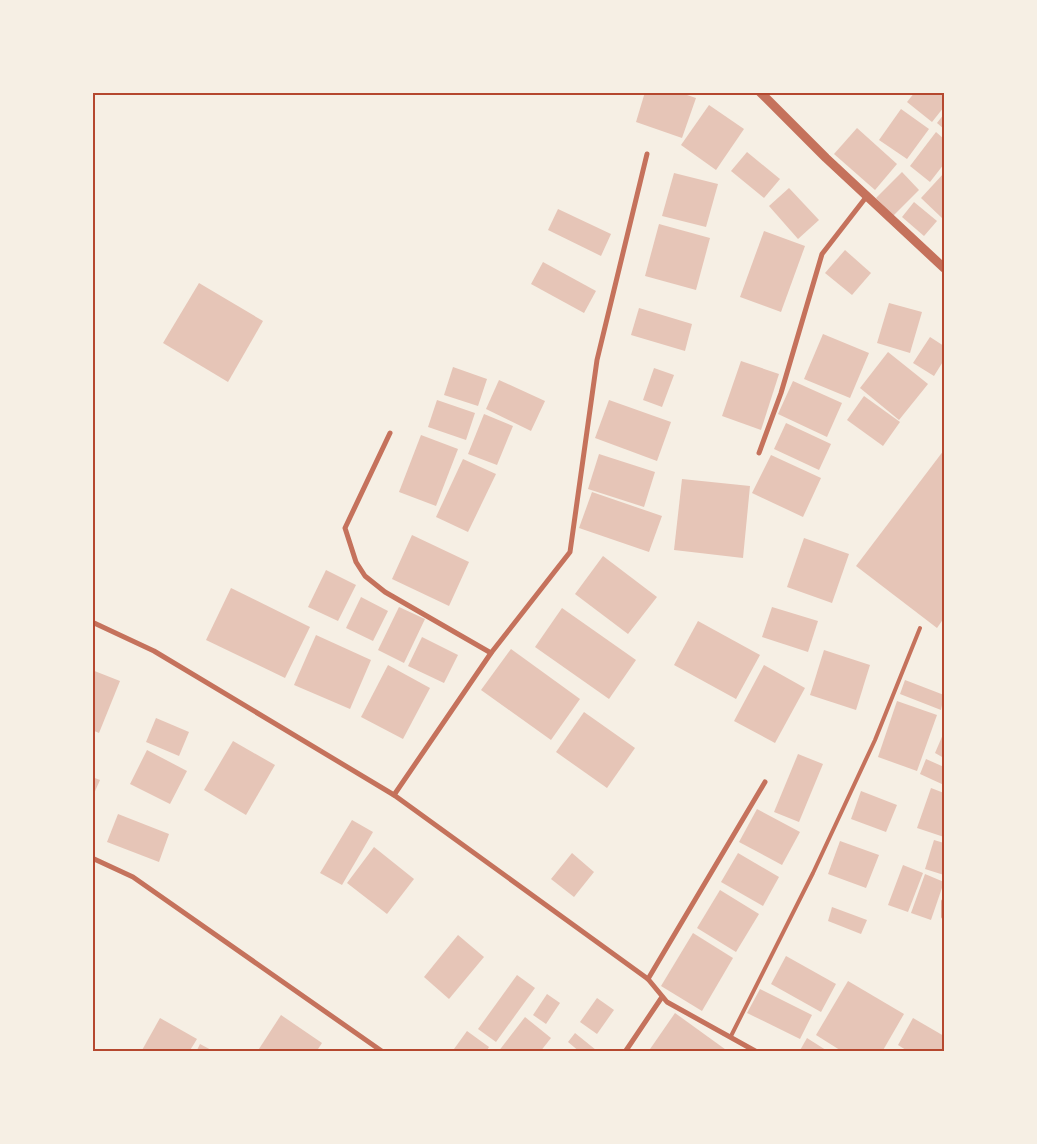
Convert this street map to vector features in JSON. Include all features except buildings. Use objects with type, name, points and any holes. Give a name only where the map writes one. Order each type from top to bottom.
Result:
[{"type":"street","points":[[760,92],[944,268]]},
{"type":"street","points":[[394,795],[491,653],[570,552],[597,360],[648,154]]},
{"type":"street","points":[[759,453],[781,394],[822,254],[867,196]]},
{"type":"street","points":[[390,433],[345,528],[356,562],[365,576],[385,592],[491,653]]},
{"type":"street","points":[[92,622],[154,651],[394,795],[648,979],[662,997],[757,1052]]},
{"type":"street","points":[[648,979],[765,782]]},
{"type":"street","points":[[92,858],[133,877],[383,1052]]},
{"type":"street","points":[[944,901],[944,918]]},
{"type":"street","points":[[625,1052],[662,997]]},
{"type":"lane","points":[[730,1036],[813,873],[850,794],[875,740],[920,628]]}]
